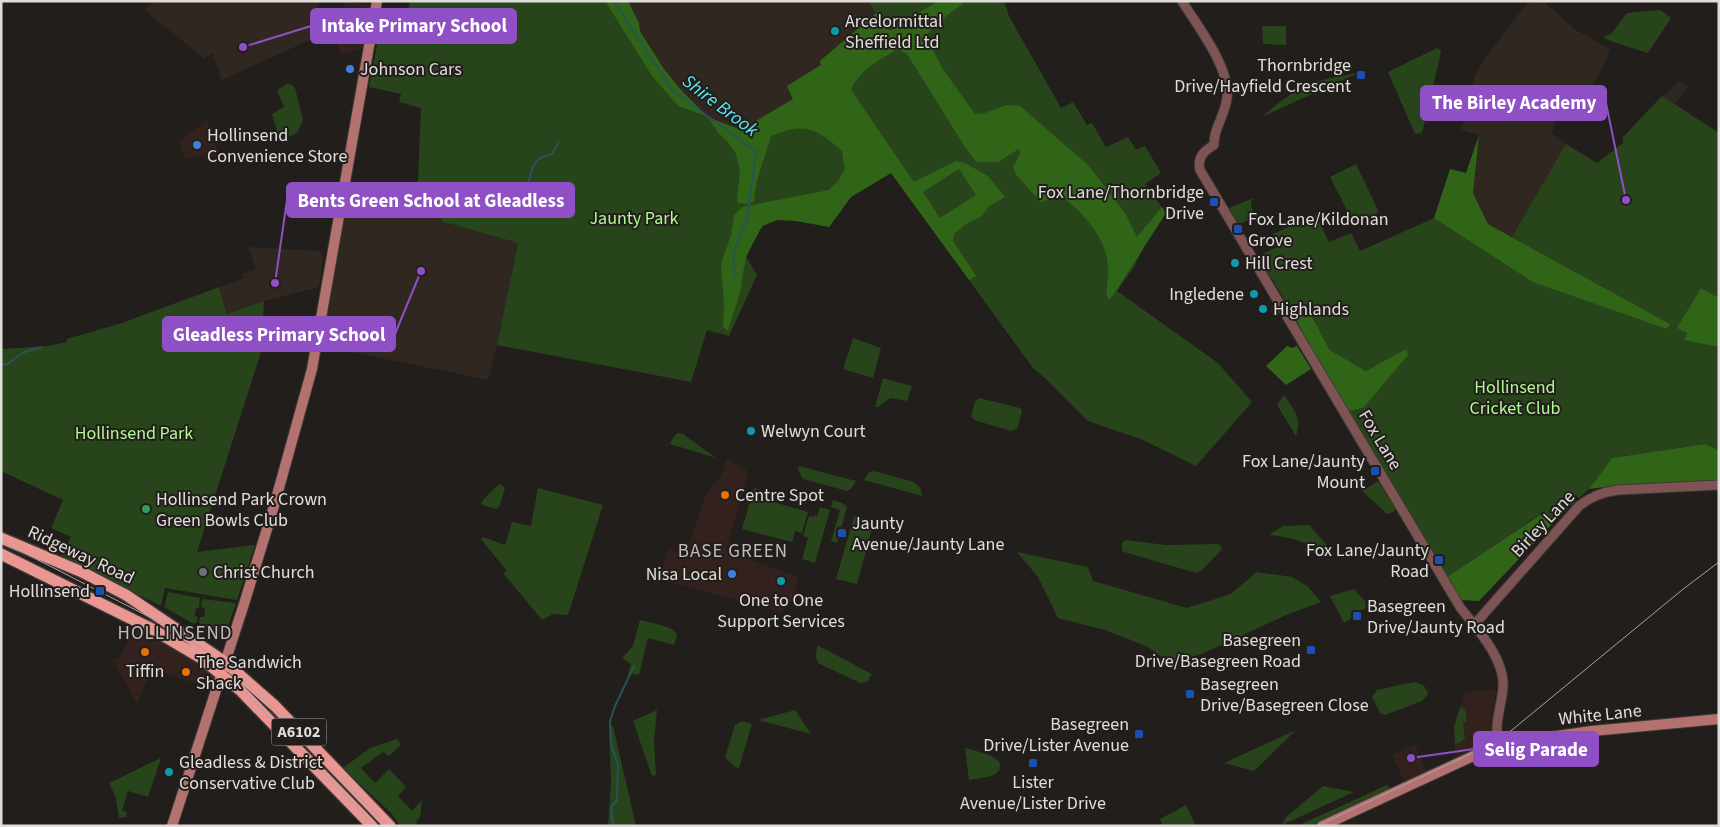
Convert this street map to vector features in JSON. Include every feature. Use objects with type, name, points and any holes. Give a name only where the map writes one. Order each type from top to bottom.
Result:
[{"type":"highway","name":"Ridgeway Road","points":[[1,538],[82,572],[126,594],[274,706],[390,826]]},
{"type":"highway","name":"Ridgeway Road","points":[[1,554],[160,633],[201,658],[223,668],[261,711],[372,826]]},
{"type":"main road","points":[[172,826],[274,506],[312,369],[377,1]]},
{"type":"main road","name":"White Lane","points":[[1322,826],[1499,744],[1592,730],[1719,719]]},
{"type":"street","name":"Fox Lane","points":[[1182,1],[1221,65],[1227,89],[1226,106],[1215,136],[1214,145],[1203,153],[1199,161],[1200,170],[1446,580],[1460,607],[1491,649],[1503,678],[1497,727],[1499,744]]},
{"type":"street","name":"Birley Lane","points":[[1474,625],[1588,498],[1618,490],[1719,485]]},
{"type":"shaded area","points":[[155,1],[320,1],[310,40],[222,80],[212,53],[205,59],[144,10]]},
{"type":"shaded area","points":[[345,1],[377,6],[370,45],[342,55],[335,39]]},
{"type":"shaded area","points":[[628,1],[868,1],[876,12],[822,65],[787,86],[794,99],[741,130],[708,117],[682,91],[664,69],[640,30],[639,23]]},
{"type":"shaded area","points":[[1529,1],[1543,1],[1576,30],[1610,49],[1602,70],[1581,104],[1568,99],[1555,118],[1552,133],[1566,144],[1597,163],[1623,143],[1623,137],[1660,98],[1680,81],[1688,86],[1675,105],[1719,133],[1719,298],[1701,288],[1677,328],[1488,224],[1473,193],[1479,135],[1461,130],[1475,75],[1487,55]]},
{"type":"shaded area","points":[[207,120],[219,156],[209,158],[208,153],[185,160],[180,142],[181,139]]},
{"type":"shaded area","points":[[341,200],[431,216],[436,214],[444,222],[518,243],[488,380],[317,345]]},
{"type":"shaded area","points":[[248,247],[319,251],[323,257],[319,287],[264,301],[227,314],[219,287],[243,279],[242,274],[256,269]]},
{"type":"shaded area","points":[[727,459],[748,473],[726,551],[799,577],[792,602],[780,612],[659,579],[668,549],[686,555],[706,494],[721,476]]},
{"type":"shaded area","points":[[146,618],[192,645],[223,668],[215,690],[152,669],[137,704],[113,660],[119,658],[137,625]]},
{"type":"shaded area","points":[[1496,689],[1489,740],[1455,757],[1454,727],[1465,692]]},
{"type":"shaded area","points":[[1415,744],[1427,773],[1405,783],[1392,755]]},
{"type":"green space","name":"Jaunty Park","points":[[410,1],[605,1],[635,47],[678,106],[741,130],[793,99],[787,86],[821,65],[820,61],[876,13],[868,1],[1004,1],[1009,16],[1061,108],[1073,102],[1087,125],[1092,123],[1106,147],[1128,137],[1136,150],[1145,146],[1161,173],[1145,184],[1166,213],[1147,240],[1134,267],[1117,291],[1218,363],[1252,402],[1196,466],[1143,440],[1088,421],[1033,368],[891,173],[851,197],[829,227],[805,221],[779,220],[771,222],[762,228],[746,257],[757,275],[729,336],[707,330],[691,382],[497,345],[518,243],[444,222],[436,214],[431,216],[431,199],[414,200],[418,180],[421,108],[399,102],[401,94],[369,87],[382,19],[405,23]]},
{"type":"green space","points":[[605,1],[628,1],[639,23],[640,31],[664,69],[682,91],[708,117],[678,106],[653,77]]},
{"type":"green space","points":[[938,1],[966,1],[932,27],[926,36],[942,68],[975,114],[985,113],[1007,105],[1020,106],[1088,165],[1125,213],[1137,237],[1162,207],[1166,213],[1109,300],[1107,294],[1108,274],[1105,250],[1087,220],[1061,195],[1041,202],[1017,176],[1013,167],[1020,154],[1019,149],[998,162],[976,162],[907,54],[898,49],[865,71],[851,90],[914,182],[956,161],[965,163],[988,176],[1005,197],[988,207],[982,216],[966,224],[954,234],[953,241],[976,276],[969,280],[891,173],[851,197],[829,227],[796,221],[777,220],[762,226],[746,257],[741,289],[728,331],[723,326],[724,303],[721,268],[731,236],[734,215],[742,207],[829,190],[838,181],[845,169],[842,151],[817,132],[793,129],[783,132],[771,136],[758,177],[754,202],[738,203],[740,170],[736,154],[727,141],[719,134],[708,117],[741,130],[793,99],[787,86],[821,65],[820,61],[876,13],[890,31]],"holes":[[[959,169],[976,195],[940,218],[923,192]]]},
{"type":"green space","points":[[1660,10],[1671,18],[1648,53],[1603,37],[1611,34],[1627,13]]},
{"type":"green space","points":[[1262,26],[1286,26],[1286,45],[1263,44]]},
{"type":"green space","points":[[1437,48],[1441,52],[1423,130],[1421,133],[1415,134],[1388,72]]},
{"type":"green space","points":[[1358,73],[1262,117],[1285,98],[1306,86],[1329,78]]},
{"type":"green space","points":[[287,84],[295,88],[303,120],[297,133],[290,136],[278,134],[272,114],[284,107],[277,90]]},
{"type":"green space","name":"Hollinsend Cricket Club","points":[[1662,96],[1719,133],[1719,298],[1701,288],[1685,339],[1719,347],[1719,450],[1705,444],[1612,458],[1589,489],[1579,498],[1575,495],[1573,498],[1576,501],[1554,522],[1545,511],[1447,577],[1349,411],[1363,408],[1406,350],[1366,371],[1330,350],[1311,315],[1304,318],[1299,310],[1293,314],[1258,256],[1279,246],[1273,234],[1316,215],[1329,242],[1351,233],[1360,251],[1434,218],[1484,249],[1670,324],[1512,237],[1566,144],[1597,163],[1623,143],[1623,137]]},
{"type":"green space","points":[[1479,135],[1473,193],[1488,224],[1670,324],[1667,329],[1533,282],[1434,218],[1450,169],[1466,173]]},
{"type":"green space","points":[[1356,164],[1379,212],[1354,224],[1330,177]]},
{"type":"green space","points":[[1253,198],[1251,202],[1252,209],[1255,213],[1260,214],[1238,225],[1229,208]]},
{"type":"green space","name":"Hollinsend Park","points":[[219,287],[227,314],[264,301],[261,352],[197,552],[255,545],[237,600],[165,588],[161,606],[61,556],[71,537],[51,528],[63,500],[1,471],[1,349],[47,346],[67,342],[67,339],[122,323]]},
{"type":"green space","points":[[1701,288],[1719,298],[1719,347],[1684,340],[1687,333],[1677,328]]},
{"type":"green space","points":[[1299,310],[1304,318],[1311,315],[1330,350],[1366,371],[1406,349],[1408,355],[1363,408],[1349,411],[1320,364],[1293,314]]},
{"type":"green space","points":[[853,338],[881,348],[873,378],[843,369]]},
{"type":"green space","points":[[1287,346],[1292,348],[1297,346],[1311,369],[1286,385],[1266,366]]},
{"type":"green space","points":[[883,378],[912,386],[907,401],[890,398],[878,407],[875,407]]},
{"type":"green space","points":[[1284,395],[1296,414],[1298,429],[1296,436],[1277,405]]},
{"type":"green space","points":[[979,398],[1020,408],[1022,411],[1017,429],[1011,431],[974,420],[971,416],[975,402]]},
{"type":"green space","points":[[678,433],[683,434],[716,458],[670,444]]},
{"type":"green space","points":[[1705,444],[1719,450],[1719,482],[1613,486],[1589,489],[1612,458]]},
{"type":"green space","points":[[799,466],[856,481],[852,488],[847,491],[803,479],[798,470]]},
{"type":"green space","points":[[874,471],[914,482],[921,489],[922,496],[864,480],[868,473]]},
{"type":"green space","points":[[1378,481],[1395,508],[1394,512],[1387,514],[1362,491]]},
{"type":"green space","points":[[499,484],[505,488],[499,507],[496,509],[483,505],[481,503],[483,500]]},
{"type":"green space","points":[[538,488],[603,505],[568,615],[553,614],[542,620],[503,573],[507,571],[481,539],[483,537],[505,545],[512,522],[531,526]]},
{"type":"green space","points":[[754,488],[757,489],[756,497],[808,512],[802,533],[795,531],[792,542],[742,529]]},
{"type":"green space","points":[[833,500],[847,507],[837,543],[831,541],[840,510],[831,507]]},
{"type":"green space","points":[[820,507],[830,510],[815,563],[802,559],[808,538],[803,536],[809,516],[817,516]]},
{"type":"green space","points":[[1546,511],[1554,522],[1479,601],[1460,600],[1447,577]]},
{"type":"green space","points":[[854,516],[874,521],[857,584],[836,579]]},
{"type":"green space","points":[[1309,525],[1325,543],[1332,555],[1302,542],[1286,537],[1269,535],[1283,526]]},
{"type":"green space","points":[[1125,540],[1166,545],[1218,544],[1222,549],[1201,571],[1196,573],[1124,552],[1122,544]]},
{"type":"green space","points":[[1017,552],[1088,567],[1093,581],[1187,608],[1231,594],[1257,572],[1292,577],[1307,586],[1321,602],[1286,615],[1204,653],[1176,662],[1170,662],[1146,646],[1105,630],[1058,618],[1038,577]]},
{"type":"green space","points":[[1354,589],[1365,601],[1366,607],[1344,623],[1330,596]]},
{"type":"green space","points":[[168,592],[200,598],[199,608],[196,608],[195,616],[198,617],[197,622],[194,624],[164,607]]},
{"type":"green space","points":[[202,599],[236,603],[226,633],[215,637],[202,628],[199,622],[200,617],[204,617],[205,608],[201,607]]},
{"type":"green space","points":[[640,620],[670,628],[677,636],[674,645],[648,638],[639,675],[628,673],[631,664],[622,658],[633,646]]},
{"type":"green space","points":[[817,645],[872,674],[867,682],[860,683],[818,663],[816,656]]},
{"type":"green space","points":[[1414,682],[1423,685],[1427,691],[1428,694],[1422,701],[1385,715],[1380,713],[1372,697],[1377,690]]},
{"type":"green space","points":[[1460,707],[1465,709],[1467,722],[1463,723],[1465,739],[1455,744],[1454,727]]},
{"type":"green space","points":[[657,710],[654,740],[656,775],[652,776],[633,721]]},
{"type":"green space","points":[[795,710],[811,734],[758,720]]},
{"type":"green space","points":[[742,721],[752,724],[739,768],[735,767],[725,757],[735,725]]},
{"type":"green space","points":[[613,726],[636,826],[608,826],[611,783],[609,728]]},
{"type":"green space","points":[[1296,730],[1254,771],[1224,763]]},
{"type":"green space","points":[[397,739],[401,745],[389,756],[383,752],[361,768],[375,783],[389,769],[406,787],[398,796],[412,811],[422,800],[420,817],[416,822],[419,826],[400,826],[392,814],[343,768],[370,748]]},
{"type":"green space","points":[[965,748],[986,754],[998,760],[1000,763],[999,770],[988,777],[969,780]]},
{"type":"green space","points":[[161,758],[148,797],[128,791],[122,810],[127,813],[126,817],[119,818],[116,798],[109,783]]},
{"type":"green space","points":[[1387,785],[1391,790],[1315,826],[1297,826]]},
{"type":"green space","points":[[1323,786],[1354,792],[1282,825],[1286,817]]},
{"type":"green space","points":[[1186,805],[1196,826],[1163,826],[1160,819]]},
{"type":"waterway","name":"Shire Brook","points":[[614,1],[672,90],[756,152],[747,220],[733,253],[735,275]]},
{"type":"waterway","points":[[509,209],[524,195],[534,164],[544,156],[552,154],[559,141]]},
{"type":"waterway","points":[[1,364],[6,365],[22,353],[41,347]]},
{"type":"waterway","name":"Shire Brook","points":[[613,826],[611,807],[617,800],[618,764],[611,745],[610,721],[634,666]]},
{"type":"tram line","points":[[1,541],[163,624],[205,650],[273,708],[387,826]]},
{"type":"tram line","points":[[1317,826],[1468,755],[1512,730],[1682,590],[1719,562]]},
{"type":"tram line","points":[[241,688],[375,826]]},
{"type":"place","name":"Arcelormittal Sheffield Ltd","points":[[835,31]]},
{"type":"place","name":"Intake Primary School","points":[[243,47]]},
{"type":"place","name":"Johnson Cars","points":[[350,69]]},
{"type":"place","name":"Thornbridge Drive/Hayfield Crescent","points":[[1361,75]]},
{"type":"place","name":"Hollinsend Convenience Store","points":[[197,145]]},
{"type":"place","name":"The Birley Academy","points":[[1626,200]]},
{"type":"place","name":"Fox Lane/Thornbridge Drive","points":[[1214,202]]},
{"type":"place","name":"Fox Lane/Kildonan Grove","points":[[1238,229]]},
{"type":"place","name":"Hill Crest","points":[[1235,263]]},
{"type":"place","name":"Gleadless Primary School","points":[[421,271]]},
{"type":"place","name":"Bents Green School at Gleadless","points":[[275,283]]},
{"type":"place","name":"Ingledene","points":[[1254,294]]},
{"type":"place","name":"Highlands","points":[[1263,309]]},
{"type":"place","name":"Welwyn Court","points":[[751,431]]},
{"type":"place","name":"Fox Lane/Jaunty Mount","points":[[1375,471]]},
{"type":"place","name":"Centre Spot","points":[[725,495]]},
{"type":"place","name":"Hollinsend Park Crown Green Bowls Club","points":[[146,509]]},
{"type":"place","name":"Jaunty Avenue/Jaunty Lane","points":[[842,533]]},
{"type":"place","name":"Fox Lane/Jaunty Road","points":[[1439,560]]},
{"type":"place","name":"Christ Church","points":[[203,572]]},
{"type":"place","name":"Nisa Local","points":[[732,574]]},
{"type":"place","name":"One to One Support Services","points":[[781,581]]},
{"type":"place","name":"Hollinsend","points":[[100,591]]},
{"type":"place","name":"Basegreen Drive/Jaunty Road","points":[[1357,616]]},
{"type":"place","name":"Basegreen Drive/Basegreen Road","points":[[1311,650]]},
{"type":"place","name":"Tiffin","points":[[145,652]]},
{"type":"place","name":"The Sandwich Shack","points":[[186,672]]},
{"type":"place","name":"Basegreen Drive/Basegreen Close","points":[[1190,694]]},
{"type":"place","name":"Basegreen Drive/Lister Avenue","points":[[1139,734]]},
{"type":"place","name":"Selig Parade","points":[[1411,758]]},
{"type":"place","name":"Lister Avenue/Lister Drive","points":[[1033,763]]},
{"type":"place","name":"Gleadless & District Conservative Club","points":[[169,772]]},
{"type":"district","name":"BASE GREEN","points":[[733,551]]},
{"type":"district","name":"HOLLINSEND","points":[[175,633]]}]
